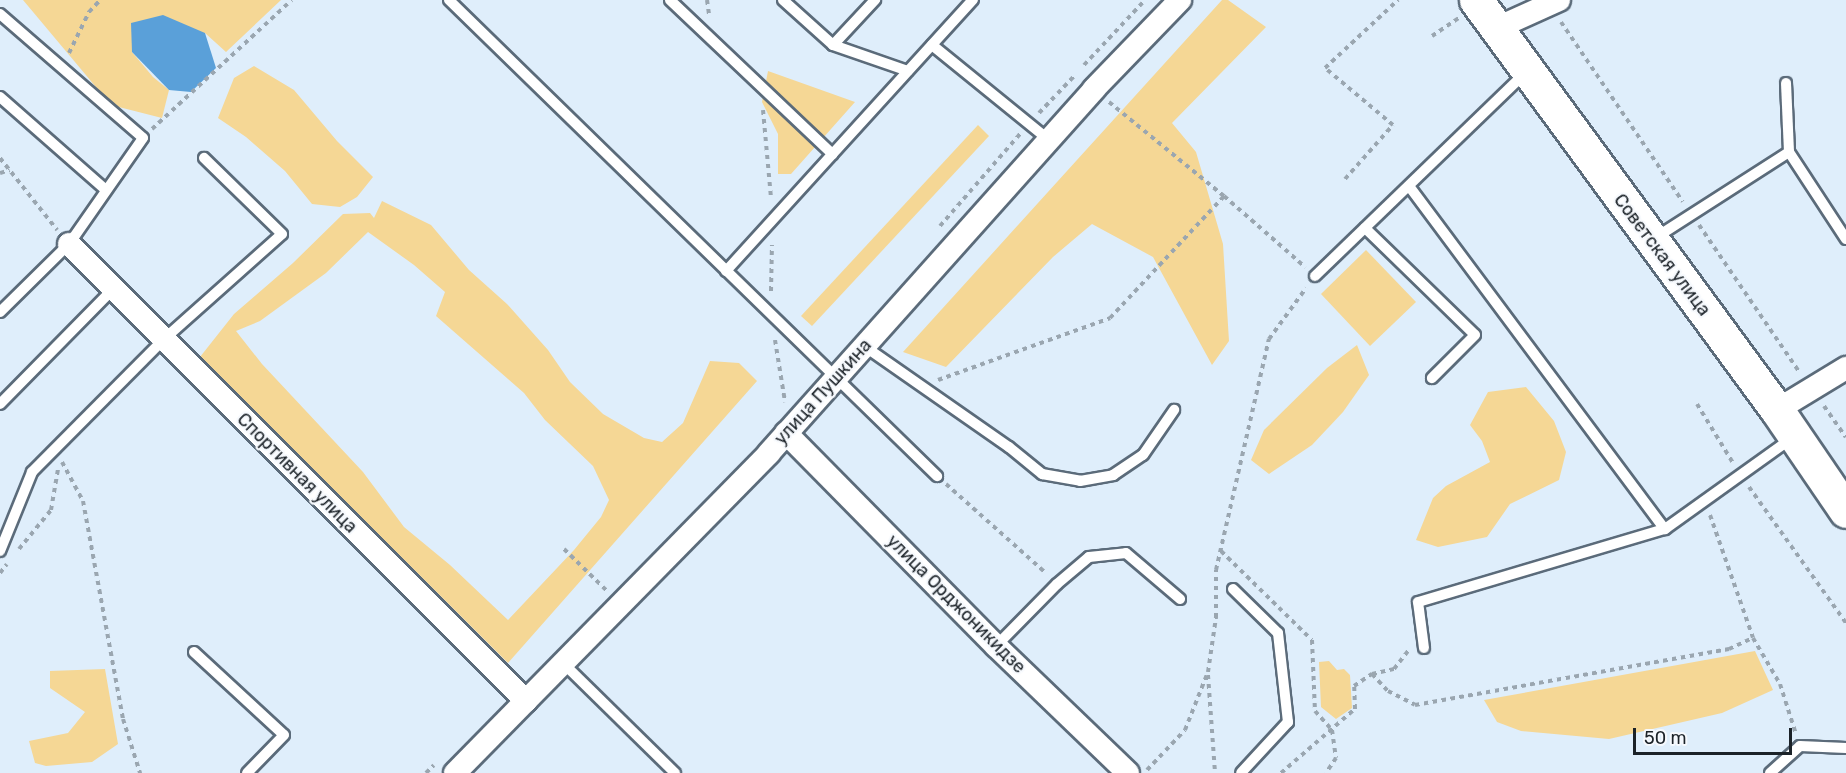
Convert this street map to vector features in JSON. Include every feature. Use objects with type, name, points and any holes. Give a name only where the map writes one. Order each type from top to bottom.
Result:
[{"type":"main road","name":"Советская улица","points":[[1476,0],[1786,423],[1846,511]]},
{"type":"street","name":"улица Пушкина","points":[[448,765],[526,700],[786,433],[1094,89],[1179,0]]},
{"type":"street","points":[[1497,28],[1559,0]]},
{"type":"street","name":"Спортивная улица","points":[[69,244],[526,700]]},
{"type":"street","points":[[1786,423],[1846,368]]},
{"type":"street","name":"улица Орджоникидзе","points":[[786,433],[996,646],[1128,773]]},
{"type":"lane","points":[[449,0],[937,476]]},
{"type":"lane","points":[[670,0],[832,154]]},
{"type":"lane","points":[[783,0],[833,45],[908,71]]},
{"type":"lane","points":[[833,45],[875,0]]},
{"type":"lane","points":[[726,271],[973,0]]},
{"type":"lane","points":[[0,14],[143,138],[69,244],[0,312]]},
{"type":"lane","points":[[932,45],[1050,140]]},
{"type":"lane","points":[[1315,276],[1528,70]]},
{"type":"lane","points":[[1786,83],[1789,152],[1846,239]]},
{"type":"lane","points":[[0,97],[106,190]]},
{"type":"lane","points":[[1652,241],[1789,152]]},
{"type":"lane","points":[[0,551],[32,471],[164,340],[282,234],[204,158]]},
{"type":"lane","points":[[1409,186],[1665,529]]},
{"type":"lane","points":[[1365,228],[1475,335],[1432,378]]},
{"type":"lane","points":[[0,404],[113,289]]},
{"type":"lane","points":[[864,346],[1009,447],[1042,474],[1080,482],[1113,476],[1143,455],[1174,410]]},
{"type":"lane","points":[[1424,648],[1418,602],[1665,529],[1740,476],[1786,423]]},
{"type":"lane","points":[[996,646],[1058,584],[1089,557],[1126,553],[1179,599]]},
{"type":"lane","points":[[1233,589],[1278,633],[1288,722],[1241,773]]},
{"type":"lane","points":[[194,652],[284,735],[247,773]]},
{"type":"lane","points":[[563,663],[675,773]]},
{"type":"lane","points":[[1770,773],[1800,746],[1846,748]]},
{"type":"path","points":[[62,68],[89,12],[100,0]]},
{"type":"path","points":[[143,138],[292,0]]},
{"type":"path","points":[[936,230],[1030,122],[1145,0]]},
{"type":"path","points":[[1345,179],[1393,125],[1325,68],[1398,0]]},
{"type":"path","points":[[1094,89],[1224,196],[1315,276],[1269,339],[1216,570],[1216,617],[1208,672],[1215,773]]},
{"type":"path","points":[[0,158],[69,244]]},
{"type":"path","points":[[0,173],[10,170]]},
{"type":"path","points":[[921,386],[1110,318],[1224,196]]},
{"type":"path","points":[[778,409],[792,394]]},
{"type":"path","points":[[1697,404],[1740,476],[1846,623]]},
{"type":"path","points":[[0,573],[51,510],[60,457],[83,501],[123,719],[140,773]]},
{"type":"path","points":[[937,476],[1058,584]]},
{"type":"path","points":[[1705,501],[1753,638],[1780,684],[1800,746]]},
{"type":"path","points":[[564,549],[607,591]]},
{"type":"path","points":[[600,599],[615,583]]},
{"type":"path","points":[[1281,773],[1355,709],[1354,686],[1372,674],[1394,669],[1422,633]]},
{"type":"path","points":[[1372,674],[1388,691],[1415,705],[1729,650],[1753,638]]},
{"type":"path","points":[[1144,773],[1185,730],[1208,672]]},
{"type":"path","points":[[1326,773],[1336,758],[1332,730]]},
{"type":"path","points":[[426,773],[448,765]]},
{"type":"shaded area","points":[[23,0],[281,0],[226,52],[205,33],[132,52],[153,77],[169,90],[162,118],[111,105]]},
{"type":"shaded area","points":[[1222,0],[1228,0],[1266,27],[1172,123],[1196,152],[1223,244],[1229,341],[1212,365],[1153,257],[1092,224],[1053,257],[946,367],[903,352]]},
{"type":"shaded area","points":[[254,66],[294,90],[337,141],[373,177],[357,197],[340,207],[312,204],[285,171],[246,137],[218,118],[234,78]]},
{"type":"shaded area","points":[[768,71],[855,102],[791,174],[778,174],[778,134],[762,102]]},
{"type":"shaded area","points":[[978,125],[989,136],[812,326],[801,316]]},
{"type":"shaded area","points":[[382,201],[431,225],[469,270],[507,304],[548,350],[570,382],[603,414],[644,438],[662,442],[683,423],[710,361],[739,363],[757,381],[508,663],[200,357],[234,314],[293,263],[343,214],[370,213],[374,218]],"holes":[[[368,232],[414,265],[445,292],[436,316],[524,393],[545,420],[593,466],[609,500],[601,517],[574,550],[508,620],[450,565],[404,527],[363,472],[262,364],[236,331],[260,321],[326,273]]]},
{"type":"shaded area","points":[[1366,250],[1416,302],[1370,346],[1321,294]]},
{"type":"shaded area","points":[[1357,345],[1369,375],[1343,412],[1312,445],[1269,474],[1251,460],[1264,430],[1327,368]]},
{"type":"shaded area","points":[[1526,387],[1554,421],[1566,452],[1559,480],[1510,504],[1487,537],[1438,547],[1416,540],[1433,498],[1446,486],[1490,462],[1482,441],[1470,425],[1488,392]]},
{"type":"shaded area","points":[[1755,651],[1773,690],[1722,713],[1609,739],[1521,731],[1497,722],[1484,700]]},
{"type":"shaded area","points":[[1329,661],[1337,670],[1344,669],[1350,675],[1352,708],[1336,719],[1321,707],[1319,662]]},
{"type":"shaded area","points":[[105,669],[118,744],[92,762],[46,766],[35,763],[29,741],[68,733],[85,712],[50,688],[50,671]]},
{"type":"water","points":[[163,15],[205,33],[216,68],[191,92],[169,90],[132,52],[131,23]]}]
